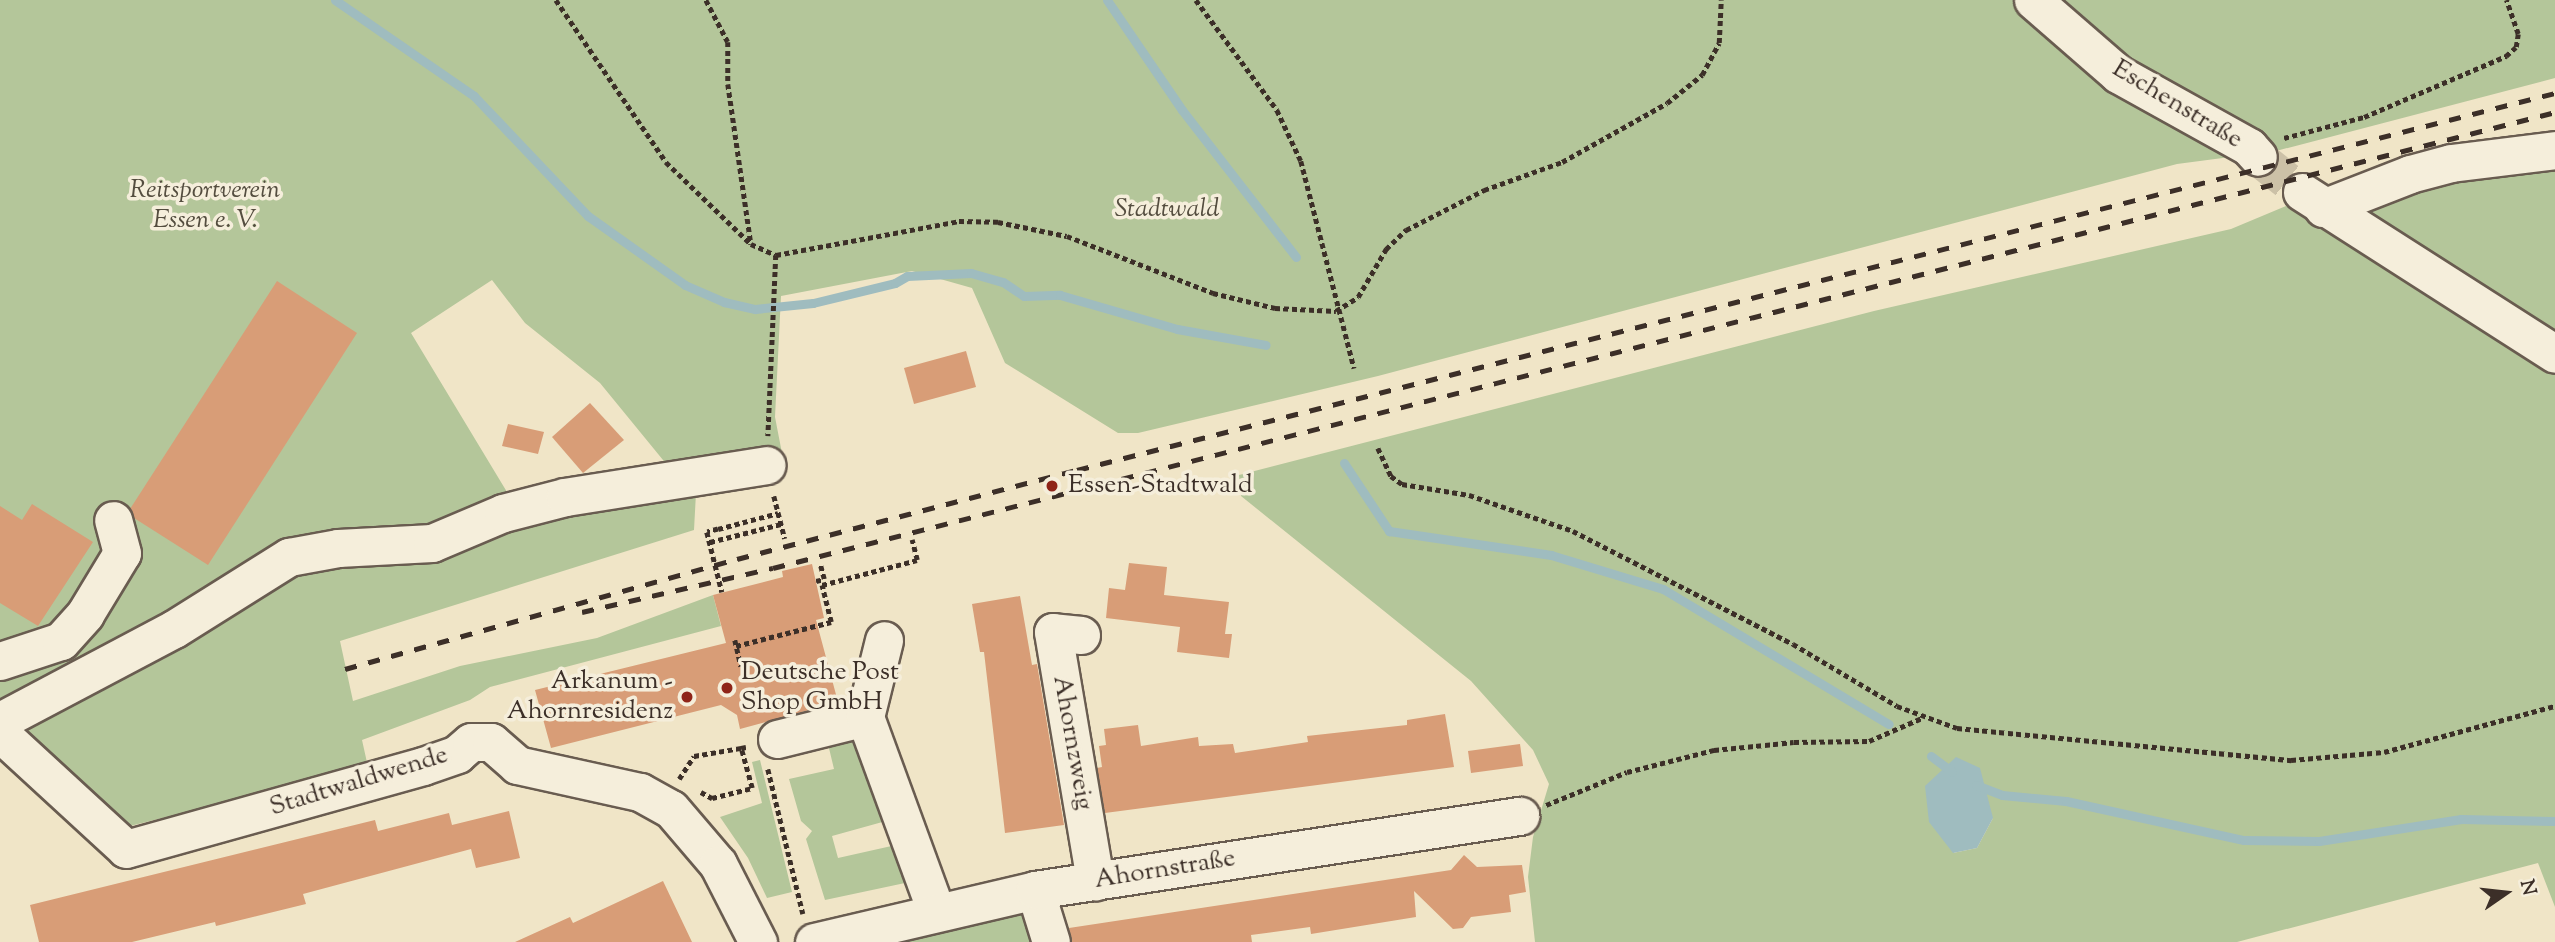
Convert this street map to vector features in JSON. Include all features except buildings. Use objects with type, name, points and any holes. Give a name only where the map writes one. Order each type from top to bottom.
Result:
[{"type":"street","name":"Eschenstraße","points":[[2033,0],[2118,74],[2253,152]]},
{"type":"street","points":[[2555,150],[2451,163],[2313,200],[2453,286],[2555,354]]},
{"type":"street","points":[[0,720],[14,709],[174,629],[289,557],[338,548],[432,543],[503,513],[565,497],[766,465]]},
{"type":"street","points":[[0,661],[61,641],[85,614],[122,554],[113,520]]},
{"type":"street","name":"Ahornzweig","points":[[1081,635],[1054,632],[1095,881]]},
{"type":"street","points":[[884,639],[865,717],[936,911]]},
{"type":"street","points":[[765,747],[865,717]]},
{"type":"street","name":"Stadtwaldwende","points":[[0,733],[126,849],[422,766],[457,754],[471,743],[491,741],[517,765],[640,792],[671,809],[718,864],[758,942]]},
{"type":"street","name":"Ahornstraße","points":[[810,935],[1035,890],[1520,816]]},
{"type":"street","points":[[1035,890],[1051,942]]},
{"type":"path","points":[[556,0],[666,162],[751,244],[776,255],[959,221],[998,222],[1067,236],[1213,293],[1275,308],[1336,311],[1358,297],[1386,249],[1406,230],[1484,190],[1562,162],[1667,103],[1702,75],[1719,43],[1721,0]]},
{"type":"path","points":[[706,0],[728,42],[728,84],[751,244]]},
{"type":"path","points":[[1196,0],[1277,110],[1301,161],[1336,311],[1354,368]]},
{"type":"path","points":[[2253,152],[2364,117],[2505,56],[2516,47],[2518,34],[2506,0]]},
{"type":"path","points":[[776,255],[766,465],[785,539]]},
{"type":"path","points":[[1378,448],[1391,476],[1402,484],[1469,495],[1573,531],[1793,644],[1922,718],[1957,728],[2291,760],[2384,752],[2555,706]]},
{"type":"path","points":[[722,592],[713,542],[707,532],[778,513]]},
{"type":"path","points":[[713,542],[781,524]]},
{"type":"path","points":[[741,666],[736,643],[831,622],[822,584],[917,560],[912,540]]},
{"type":"path","points":[[816,581],[824,579],[820,564]]},
{"type":"path","points":[[1520,816],[1627,772],[1714,750],[1794,742],[1870,741],[1922,718]]},
{"type":"path","points":[[741,748],[752,788],[712,798],[678,779],[694,756],[741,748],[765,747],[810,935]]},
{"type":"green space","name":"Stadtwald","points":[[0,0],[2555,0],[2555,78],[2276,151],[2177,164],[1378,376],[1138,433],[1118,433],[1005,363],[972,288],[912,271],[781,296],[775,417],[786,474],[696,493],[694,530],[340,641],[353,701],[460,666],[597,638],[713,595],[721,626],[490,687],[470,700],[362,740],[368,767],[122,828],[28,745],[0,706]],"holes":[[[492,280],[525,323],[600,383],[672,471],[510,497],[411,333]]]},
{"type":"green space","points":[[2555,159],[2555,907],[2538,863],[2237,942],[1535,942],[1528,877],[1533,837],[1549,784],[1533,750],[1471,681],[1241,496],[1239,475],[1874,311],[2231,229],[2286,206],[2325,228],[2366,203]],"holes":[[[1993,818],[1977,848],[1953,853]]]},
{"type":"green space","points":[[854,738],[886,821],[832,836],[838,858],[896,845],[905,883],[825,900],[806,839],[812,831],[801,821],[789,779],[834,769],[828,744]]},
{"type":"green space","points":[[760,760],[792,892],[767,898],[748,858],[720,817],[762,803],[752,762]]},
{"type":"green space","points":[[1031,908],[1037,942],[875,942]]},
{"type":"water","points":[[1956,757],[1980,768],[1993,818],[1977,848],[1953,853],[1929,822],[1925,786]]},
{"type":"waterway","points":[[335,0],[474,96],[588,216],[685,285],[724,302],[755,309],[813,303],[895,283],[907,276],[971,273],[1003,282],[1024,296],[1060,295],[1177,329],[1266,345]]},
{"type":"waterway","points":[[1107,0],[1182,110],[1296,257]]},
{"type":"waterway","points":[[1344,463],[1389,531],[1551,555],[1663,589],[1889,724]]},
{"type":"waterway","points":[[1931,756],[1952,772]]},
{"type":"waterway","points":[[1976,785],[2002,795],[2066,801],[2244,840],[2319,841],[2461,819],[2555,821]]},
{"type":"tunnel","points":[[2258,157],[2302,192]]},
{"type":"railway","points":[[345,669],[737,559],[1077,470],[2555,93]]},
{"type":"railway","points":[[582,612],[773,568],[2555,112]]},
{"type":"place","name":"Essen-Stadtwald","points":[[1052,486]]},
{"type":"place","name":"Deutsche Post Shop GmbH","points":[[727,688]]},
{"type":"place","name":"Arkanum - Ahornresidenz","points":[[687,697]]},
{"type":"park label","name":"Reitsportverein Essen e. V.","points":[[205,206]]}]
